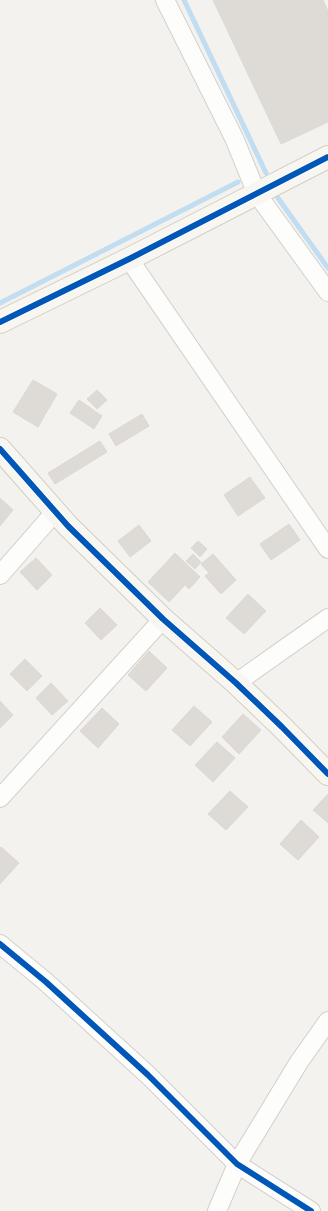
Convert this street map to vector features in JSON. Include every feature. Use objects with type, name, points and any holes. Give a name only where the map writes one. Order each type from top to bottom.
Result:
[{"type":"street","points":[[165,0],[234,138],[257,194],[328,292]]},
{"type":"street","points":[[0,322],[128,259],[328,157]]},
{"type":"street","points":[[128,259],[328,548]]},
{"type":"street","points":[[0,449],[68,526],[162,619],[236,683],[328,774]]},
{"type":"street","points":[[0,575],[55,512]]},
{"type":"street","points":[[236,683],[328,618]]},
{"type":"street","points":[[0,798],[162,619]]},
{"type":"street","points":[[0,944],[46,982],[148,1075],[237,1164],[311,1211]]},
{"type":"street","points":[[217,1211],[237,1164],[299,1062],[328,1021]]},
{"type":"building","points":[[213,0],[323,0],[328,11],[328,122],[281,144]]},
{"type":"building","points":[[33,380],[57,394],[38,427],[13,412]]},
{"type":"building","points":[[97,390],[107,400],[97,409],[87,399]]},
{"type":"building","points":[[79,400],[102,416],[94,429],[70,413]]},
{"type":"building","points":[[142,414],[149,426],[116,446],[109,434]]},
{"type":"building","points":[[100,441],[107,452],[55,484],[48,473]]},
{"type":"building","points":[[250,477],[265,498],[238,516],[224,495]]},
{"type":"building","points":[[0,498],[13,510],[0,526]]},
{"type":"building","points":[[289,524],[300,540],[271,560],[260,544]]},
{"type":"building","points":[[139,525],[151,541],[130,557],[118,541]]},
{"type":"building","points":[[198,541],[207,549],[200,557],[191,548]]},
{"type":"building","points":[[175,553],[200,577],[189,589],[185,585],[169,602],[148,582]]},
{"type":"building","points":[[193,554],[201,562],[195,569],[186,561]]},
{"type":"building","points":[[213,554],[236,580],[221,594],[205,576],[209,573],[201,564]]},
{"type":"building","points":[[36,558],[52,575],[37,590],[20,572]]},
{"type":"building","points":[[248,594],[266,611],[244,634],[226,618]]},
{"type":"building","points":[[100,608],[117,625],[101,640],[85,623]]},
{"type":"building","points":[[149,651],[167,668],[146,691],[128,675]]},
{"type":"building","points":[[25,659],[42,676],[27,691],[10,674]]},
{"type":"building","points":[[51,683],[68,701],[52,715],[36,698]]},
{"type":"building","points":[[0,701],[13,715],[0,728]]},
{"type":"building","points":[[194,706],[212,722],[190,746],[172,730]]},
{"type":"building","points":[[102,708],[119,724],[98,748],[80,731]]},
{"type":"building","points":[[243,714],[261,730],[239,754],[222,737]]},
{"type":"building","points":[[217,742],[235,758],[213,782],[195,765]]},
{"type":"building","points":[[230,791],[248,807],[226,830],[208,814]]},
{"type":"building","points":[[328,794],[328,823],[313,810]]},
{"type":"building","points":[[301,820],[319,837],[298,860],[280,844]]},
{"type":"building","points":[[1,847],[19,863],[0,884],[0,848]]},
{"type":"waterway","points":[[184,0],[266,173]]},
{"type":"waterway","points":[[0,303],[238,182]]},
{"type":"waterway","points":[[278,198],[328,268]]},
{"type":"cycle path","points":[[0,322],[129,259],[328,157]]},
{"type":"cycle path","points":[[0,449],[68,526],[163,619],[236,683],[328,774]]},
{"type":"cycle path","points":[[0,944],[46,982],[148,1075],[237,1164],[311,1211]]}]
